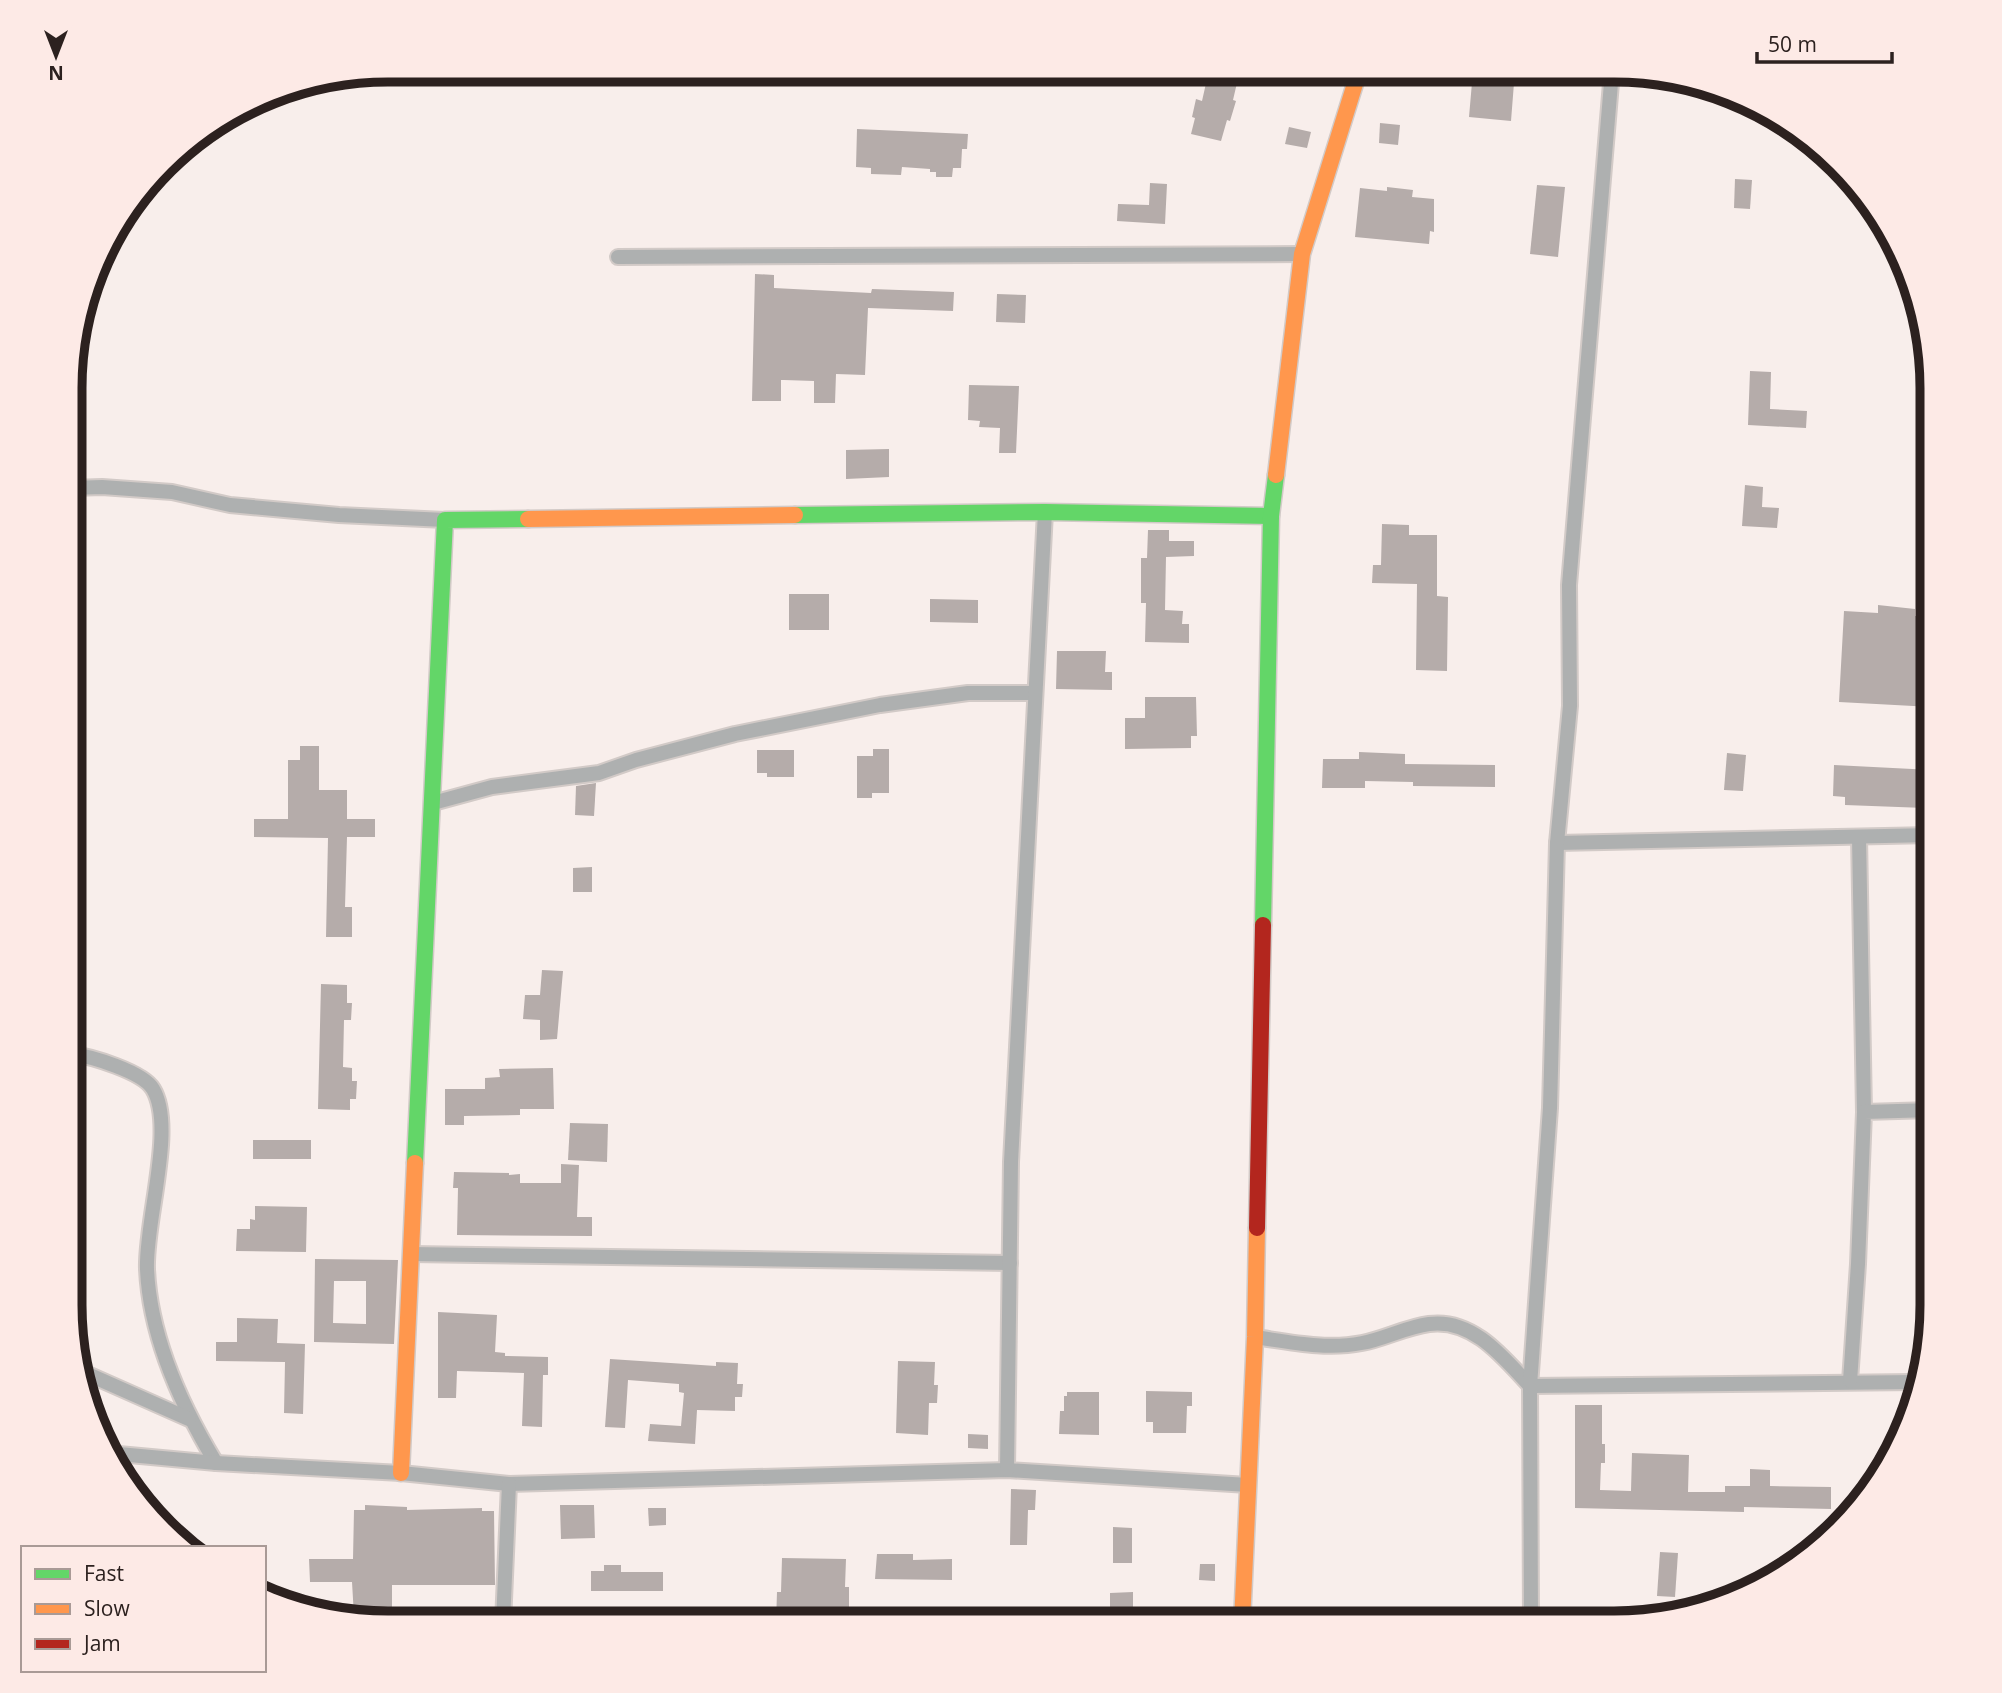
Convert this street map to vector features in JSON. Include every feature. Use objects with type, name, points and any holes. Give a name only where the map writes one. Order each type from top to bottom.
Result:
[{"type":"street","points":[[1243,1611],[1255,1336],[1271,516],[1302,254],[1356,82]]},
{"type":"street","points":[[1531,1611],[1530,1386],[1550,1108],[1557,843],[1570,706],[1569,585],[1611,82]]},
{"type":"street","points":[[618,257],[1302,254]]},
{"type":"street","points":[[82,488],[172,492],[230,505],[445,520],[1045,512],[1271,516]]},
{"type":"street","points":[[1007,1470],[1011,1161],[1045,512]]},
{"type":"street","points":[[401,1473],[445,520]]},
{"type":"street","points":[[433,803],[492,787],[599,773],[636,760],[735,734],[880,705],[968,692],[1035,692]]},
{"type":"street","points":[[1557,843],[1920,835]]},
{"type":"street","points":[[1850,1381],[1864,1112],[1859,837]]},
{"type":"street","points":[[82,1055],[139,1077],[152,1086],[159,1102],[163,1127],[147,1268],[154,1325],[189,1419],[216,1464]]},
{"type":"street","points":[[1864,1112],[1920,1110]]},
{"type":"street","points":[[411,1254],[1010,1263]]},
{"type":"street","points":[[1255,1336],[1329,1347],[1362,1343],[1430,1324],[1451,1325],[1468,1330],[1489,1345],[1530,1386],[1910,1382]]},
{"type":"street","points":[[91,1375],[189,1419]]},
{"type":"street","points":[[121,1454],[216,1464],[401,1473],[509,1484],[1007,1470],[1248,1485]]},
{"type":"street","points":[[504,1611],[509,1484]]},
{"type":"building","points":[[1206,82],[1237,82],[1233,100],[1236,101],[1221,141],[1191,134],[1196,99],[1202,101]]},
{"type":"building","points":[[1472,82],[1514,83],[1511,121],[1469,117]]},
{"type":"building","points":[[1380,123],[1400,125],[1398,145],[1379,143]]},
{"type":"building","points":[[1289,127],[1311,132],[1307,148],[1285,144]]},
{"type":"building","points":[[857,129],[968,134],[967,149],[962,149],[961,168],[953,168],[952,177],[936,177],[936,172],[930,172],[930,169],[902,167],[901,175],[871,174],[871,168],[856,167]]},
{"type":"building","points":[[1735,179],[1752,180],[1750,209],[1734,208]]},
{"type":"building","points":[[1150,183],[1167,184],[1165,224],[1117,221],[1118,204],[1149,205]]},
{"type":"building","points":[[1537,185],[1565,187],[1558,257],[1530,254]]},
{"type":"building","points":[[1387,187],[1413,190],[1412,197],[1434,199],[1434,232],[1430,231],[1429,244],[1355,237],[1360,188],[1387,191]]},
{"type":"building","points":[[755,274],[774,275],[774,288],[871,293],[872,289],[954,292],[953,311],[868,308],[865,375],[836,374],[835,403],[814,403],[814,381],[784,380],[781,380],[781,401],[752,401]]},
{"type":"building","points":[[997,294],[1026,295],[1025,323],[996,322]]},
{"type":"building","points":[[1750,371],[1771,372],[1770,409],[1807,411],[1806,428],[1748,425]]},
{"type":"building","points":[[969,385],[1019,386],[1016,453],[999,453],[1000,428],[979,427],[980,421],[968,420]]},
{"type":"building","points":[[889,449],[889,477],[846,479],[846,450]]},
{"type":"building","points":[[1745,485],[1763,487],[1762,507],[1779,508],[1777,528],[1742,526]]},
{"type":"building","points":[[1382,524],[1409,525],[1409,535],[1437,535],[1437,596],[1448,597],[1447,671],[1416,670],[1417,584],[1372,583],[1373,565],[1381,565]]},
{"type":"building","points":[[1148,530],[1169,530],[1169,541],[1194,541],[1194,556],[1166,557],[1165,610],[1183,611],[1182,624],[1189,624],[1189,643],[1145,642],[1146,603],[1141,603],[1141,558],[1147,558]]},
{"type":"building","points":[[789,594],[829,594],[829,630],[789,630]]},
{"type":"building","points":[[930,599],[978,600],[978,623],[930,622]]},
{"type":"building","points":[[1878,605],[1915,609],[1915,616],[1920,616],[1920,706],[1839,702],[1844,611],[1878,613]]},
{"type":"building","points":[[1057,651],[1106,651],[1105,672],[1112,672],[1112,690],[1056,689]]},
{"type":"building","points":[[1145,697],[1196,697],[1197,736],[1191,736],[1191,748],[1125,749],[1125,718],[1145,718]]},
{"type":"building","points":[[300,746],[319,746],[319,790],[347,790],[347,819],[375,819],[375,837],[347,837],[345,907],[352,907],[352,937],[326,937],[328,838],[254,837],[254,819],[288,819],[288,760],[300,760]]},
{"type":"building","points":[[873,749],[889,749],[889,793],[872,793],[872,798],[857,798],[857,756],[873,756]]},
{"type":"building","points":[[757,750],[794,750],[794,777],[767,777],[767,773],[757,773]]},
{"type":"building","points":[[1359,752],[1405,754],[1405,764],[1495,765],[1495,787],[1413,786],[1413,782],[1365,781],[1365,788],[1322,788],[1323,759],[1359,759]]},
{"type":"building","points":[[1727,753],[1746,755],[1743,791],[1724,790]]},
{"type":"building","points":[[1834,765],[1920,769],[1920,808],[1845,805],[1845,797],[1833,796]]},
{"type":"building","points":[[596,783],[594,816],[575,815],[576,786]]},
{"type":"building","points":[[82,829],[86,829],[82,887]]},
{"type":"building","points":[[592,867],[592,892],[573,892],[573,868]]},
{"type":"building","points":[[542,970],[563,971],[557,1039],[540,1040],[540,1020],[523,1019],[525,995],[540,995]]},
{"type":"building","points":[[321,984],[347,985],[347,1003],[352,1003],[351,1020],[344,1020],[343,1067],[352,1068],[352,1081],[357,1081],[356,1099],[350,1099],[350,1110],[318,1109]]},
{"type":"building","points":[[553,1068],[554,1109],[520,1109],[520,1115],[464,1116],[464,1125],[445,1125],[445,1089],[485,1089],[485,1078],[500,1077],[499,1069]]},
{"type":"building","points":[[570,1123],[608,1124],[607,1162],[568,1160]]},
{"type":"building","points":[[253,1140],[311,1140],[311,1159],[253,1159]]},
{"type":"building","points":[[561,1164],[579,1165],[577,1217],[592,1217],[592,1236],[457,1235],[458,1188],[453,1188],[454,1172],[520,1174],[520,1183],[561,1183]]},
{"type":"building","points":[[255,1206],[307,1207],[306,1252],[236,1251],[237,1229],[250,1229],[250,1219],[255,1220]]},
{"type":"building","points":[[315,1259],[398,1260],[394,1344],[314,1342]],"holes":[[[334,1281],[366,1281],[366,1324],[333,1323]]]},
{"type":"building","points":[[438,1312],[497,1315],[495,1352],[505,1353],[505,1356],[548,1357],[548,1375],[543,1375],[542,1427],[522,1426],[524,1373],[457,1371],[456,1398],[438,1398]]},
{"type":"building","points":[[237,1318],[278,1319],[277,1343],[305,1344],[303,1414],[284,1413],[285,1362],[216,1361],[216,1342],[237,1342]]},
{"type":"building","points":[[610,1359],[716,1366],[716,1362],[738,1363],[737,1384],[743,1384],[742,1397],[735,1397],[735,1411],[697,1410],[695,1444],[648,1441],[650,1424],[681,1426],[684,1393],[679,1392],[679,1384],[628,1380],[625,1428],[605,1427]]},
{"type":"building","points":[[898,1361],[935,1362],[934,1385],[938,1385],[937,1403],[929,1403],[928,1435],[896,1433]]},
{"type":"building","points":[[1146,1391],[1192,1392],[1192,1406],[1187,1406],[1186,1433],[1153,1433],[1153,1422],[1146,1422]]},
{"type":"building","points":[[1067,1392],[1099,1392],[1099,1435],[1059,1434],[1060,1411],[1064,1411],[1064,1396],[1067,1396]]},
{"type":"building","points":[[1575,1405],[1602,1405],[1605,1463],[1601,1463],[1600,1490],[1631,1491],[1632,1453],[1689,1455],[1688,1492],[1725,1492],[1725,1486],[1750,1486],[1750,1469],[1770,1470],[1770,1486],[1831,1487],[1831,1509],[1744,1507],[1744,1512],[1575,1508]]},
{"type":"building","points":[[968,1434],[988,1435],[988,1449],[968,1448]]},
{"type":"building","points":[[1011,1489],[1036,1490],[1035,1510],[1028,1510],[1027,1545],[1010,1545]]},
{"type":"building","points":[[365,1505],[407,1507],[407,1510],[482,1508],[482,1511],[494,1511],[495,1585],[392,1585],[392,1611],[354,1609],[352,1582],[310,1582],[309,1559],[353,1559],[354,1510],[365,1510]]},
{"type":"building","points":[[560,1505],[594,1505],[595,1538],[561,1539]]},
{"type":"building","points":[[648,1508],[666,1508],[666,1525],[649,1526]]},
{"type":"building","points":[[1113,1527],[1132,1528],[1132,1563],[1113,1563]]},
{"type":"building","points":[[1660,1552],[1678,1553],[1675,1597],[1657,1596]]},
{"type":"building","points":[[877,1554],[913,1554],[913,1560],[952,1559],[952,1580],[875,1579]]},
{"type":"building","points":[[782,1558],[846,1559],[845,1587],[849,1587],[849,1608],[776,1611],[777,1592],[781,1592]]},
{"type":"building","points":[[1200,1564],[1215,1564],[1215,1581],[1199,1580]]},
{"type":"building","points":[[604,1565],[621,1565],[621,1572],[663,1572],[663,1591],[591,1591],[591,1571],[604,1571]]},
{"type":"building","points":[[1133,1592],[1133,1611],[1110,1611],[1110,1593]]},
{"type":"building","points":[[1612,1608],[1648,1609],[1634,1610],[1612,1611]]},
{"type":"traffic: fast","points":[[1263,925],[1271,516],[1276,475]]},
{"type":"traffic: fast","points":[[795,515],[1045,512],[1271,516]]},
{"type":"traffic: fast","points":[[415,1163],[445,520],[528,519]]},
{"type":"traffic: slow","points":[[1276,475],[1302,254],[1356,82]]},
{"type":"traffic: slow","points":[[528,519],[795,515]]},
{"type":"traffic: slow","points":[[401,1473],[415,1163]]},
{"type":"traffic: slow","points":[[1243,1611],[1255,1337],[1257,1228]]},
{"type":"traffic: jam","points":[[1257,1228],[1263,925]]}]
